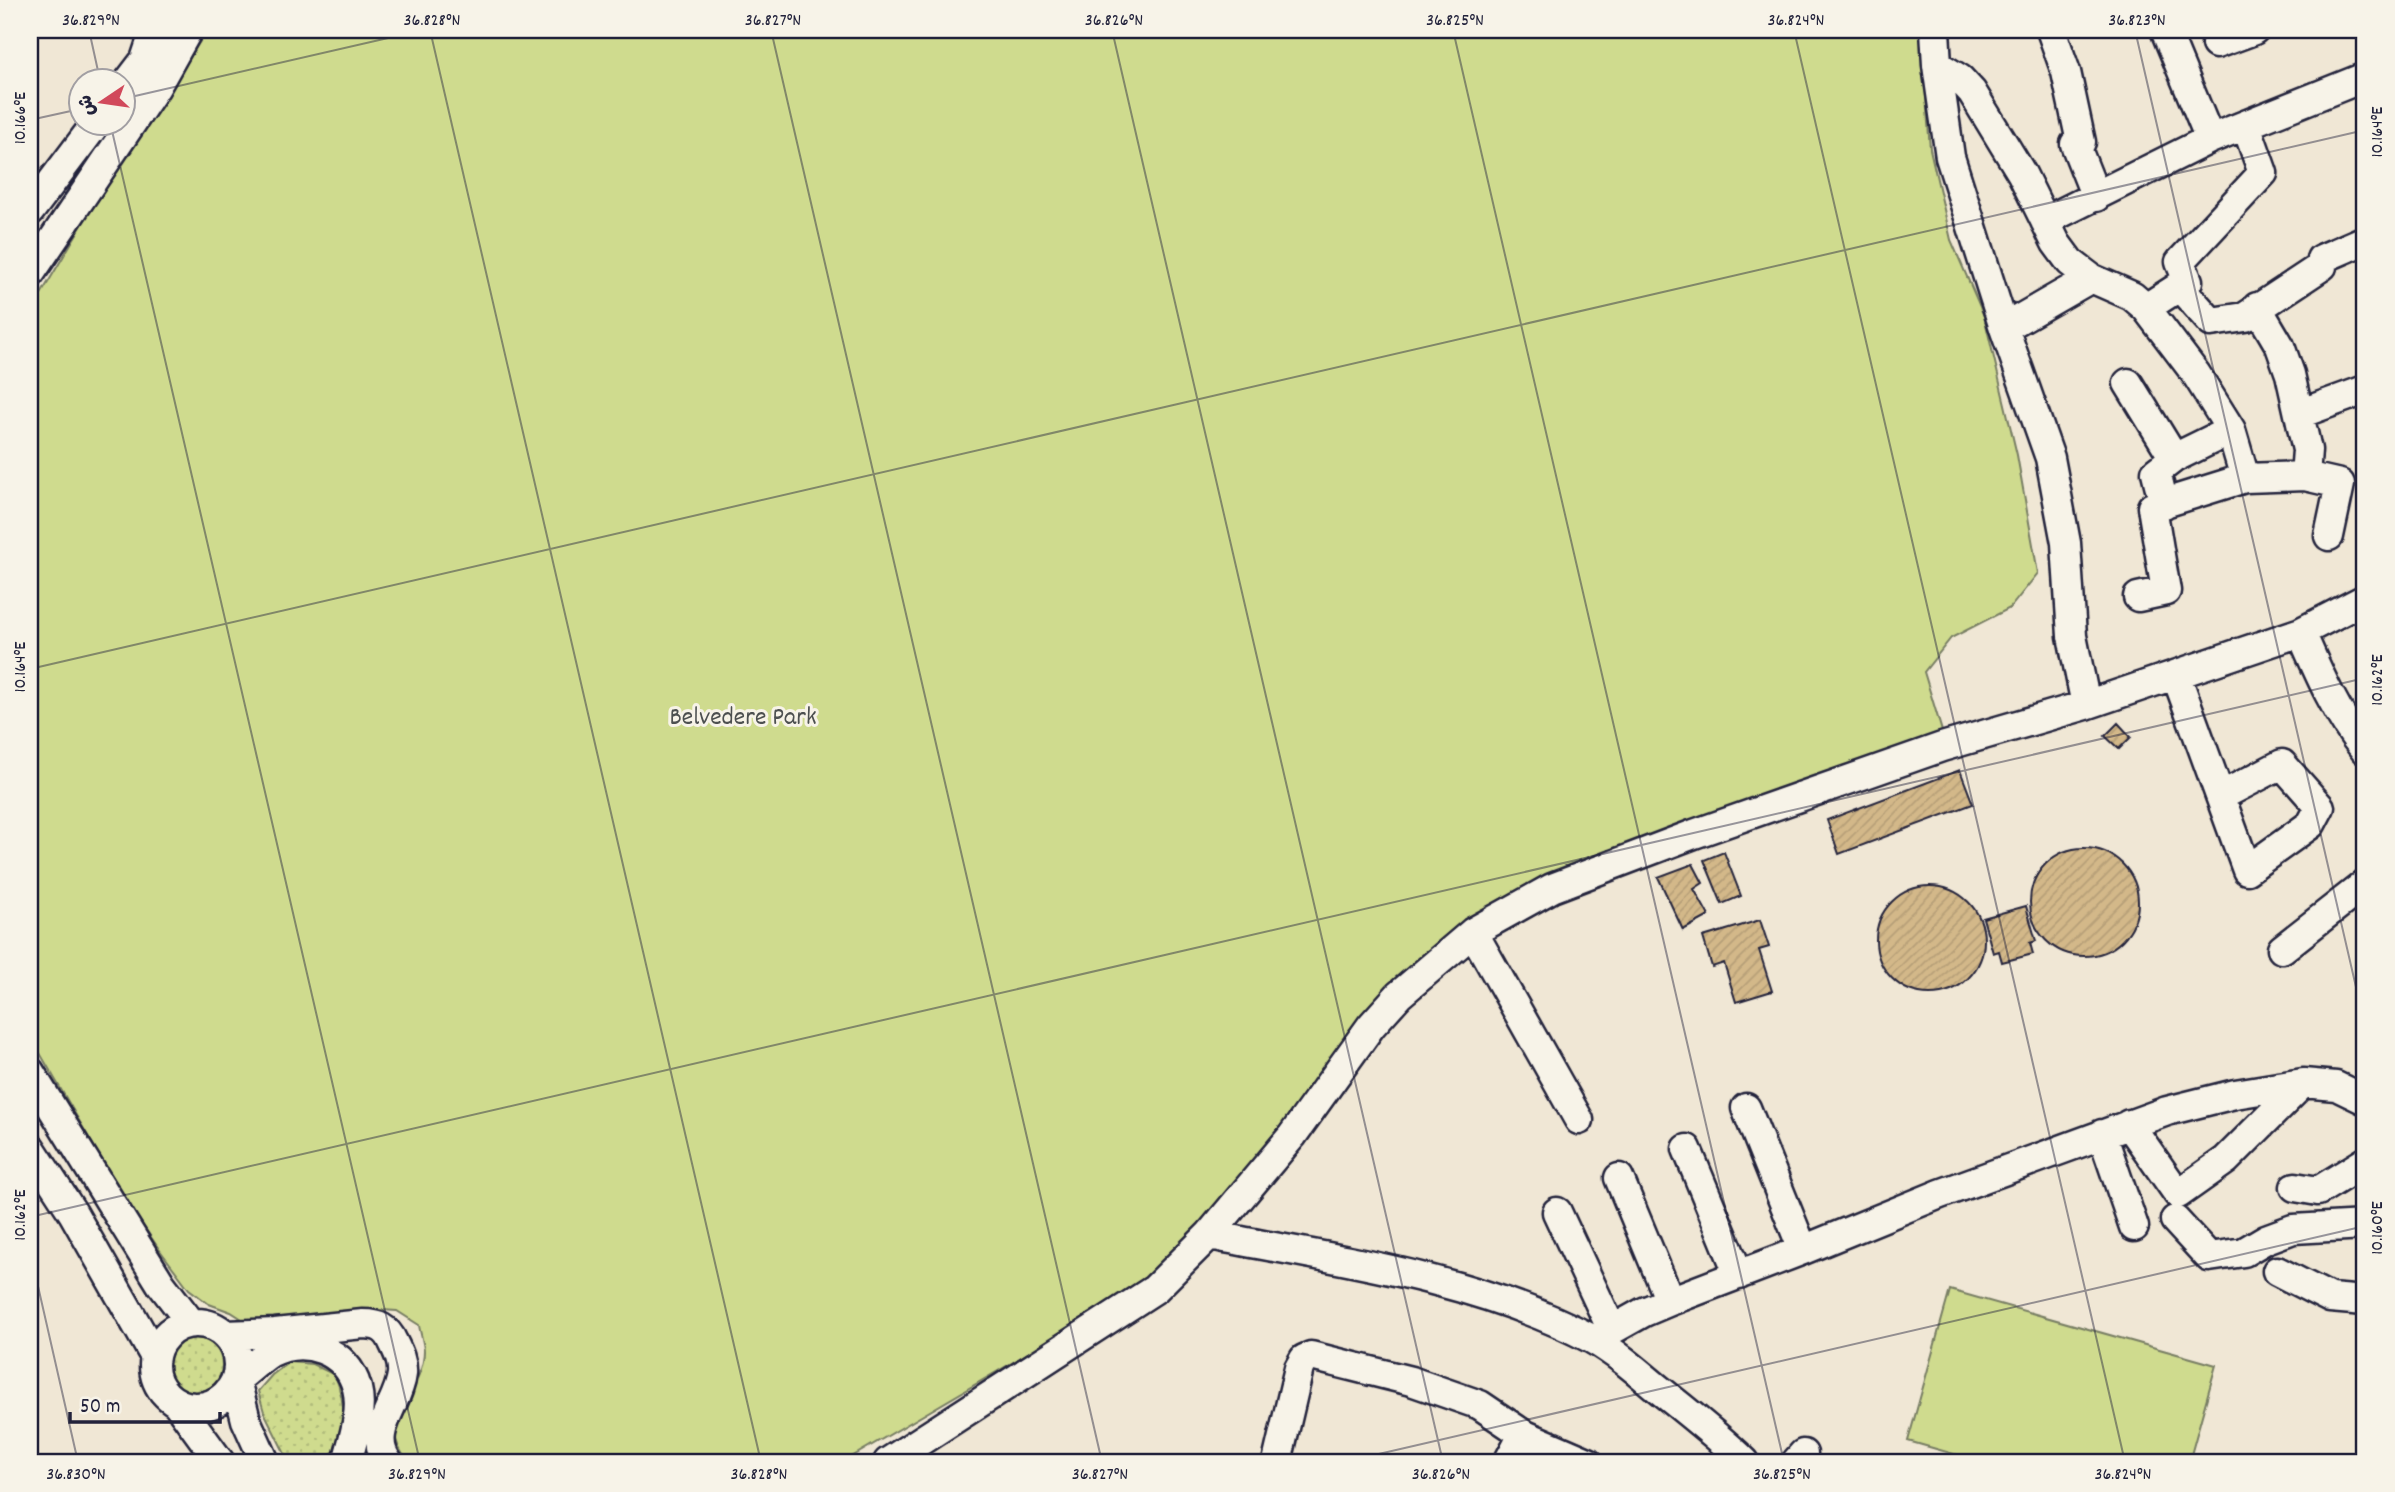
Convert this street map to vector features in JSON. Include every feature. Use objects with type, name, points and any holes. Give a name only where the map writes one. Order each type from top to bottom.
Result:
[{"type":"street","points":[[136,72],[145,60],[155,30]]},
{"type":"street","points":[[30,274],[156,87],[188,30]]},
{"type":"street","points":[[1935,30],[1937,65],[1950,157],[2004,328],[2050,458],[2059,497],[2070,579],[2072,636],[2086,705]]},
{"type":"street","points":[[2051,30],[2066,72],[2081,142],[2075,144],[2096,197]]},
{"type":"street","points":[[2165,30],[2210,139]]},
{"type":"street","points":[[2216,44],[2254,30]]},
{"type":"street","points":[[1937,65],[1960,79],[1972,92],[2022,174],[2056,243],[2070,262],[2091,278],[2132,296],[2146,307],[2196,374],[2231,430],[2245,478]]},
{"type":"street","points":[[2045,221],[2171,156],[2365,78]]},
{"type":"street","points":[[2146,307],[2188,281],[2180,262],[2263,173],[2246,125]]},
{"type":"street","points":[[30,211],[86,136]]},
{"type":"street","points":[[2179,286],[2211,322],[2245,317],[2322,266],[2321,259],[2365,240]]},
{"type":"street","points":[[2004,328],[2091,278]]},
{"type":"street","points":[[2257,307],[2280,346],[2307,450],[2305,476]]},
{"type":"street","points":[[2129,383],[2174,458]]},
{"type":"street","points":[[2299,414],[2365,390]]},
{"type":"street","points":[[2164,504],[2155,472],[2174,458],[2231,430]]},
{"type":"street","points":[[2138,597],[2166,590],[2152,507],[2245,478],[2305,476],[2340,484],[2329,536]]},
{"type":"street","points":[[897,1460],[1154,1289],[1209,1235],[1310,1113],[1371,1026],[1399,995],[1473,932],[1552,888],[1694,834],[1942,747],[2086,705],[2301,632],[2365,599]]},
{"type":"street","points":[[2301,632],[2318,673],[2365,750]]},
{"type":"street","points":[[2176,675],[2186,709],[2221,796]]},
{"type":"street","points":[[2282,949],[2365,884]]},
{"type":"street","points":[[1473,932],[1579,1120]]},
{"type":"street","points":[[30,1072],[161,1284],[191,1323]]},
{"type":"street","points":[[1209,1235],[1345,1260],[1443,1284],[1603,1335],[1670,1301],[1940,1194],[2167,1111],[2235,1094],[2303,1083],[2336,1086],[2365,1101]]},
{"type":"street","points":[[2129,1124],[2178,1194],[2226,1160],[2303,1083]]},
{"type":"street","points":[[1746,1108],[1803,1250]]},
{"type":"street","points":[[2102,1134],[2134,1227]]},
{"type":"street","points":[[30,1147],[73,1213],[155,1357]]},
{"type":"street","points":[[1686,1149],[1739,1275]]},
{"type":"street","points":[[2295,1188],[2318,1191],[2365,1162]]},
{"type":"street","points":[[1619,1178],[1670,1301]]},
{"type":"street","points":[[1557,1212],[1603,1335],[1619,1357],[1745,1462]]},
{"type":"street","points":[[2175,1220],[2209,1257],[2244,1252],[2266,1239],[2293,1229],[2365,1225]]},
{"type":"street","points":[[2277,1271],[2330,1298],[2365,1301]]},
{"type":"street","points":[[177,1403],[198,1407],[219,1401],[229,1392],[236,1380],[239,1365],[237,1351],[226,1335],[210,1325],[191,1323],[170,1332],[162,1340],[155,1357],[155,1373],[161,1388],[177,1403],[220,1462]]},
{"type":"street","points":[[226,1335],[363,1324],[374,1324],[386,1329],[399,1353],[402,1376],[382,1423],[380,1437],[388,1462]]},
{"type":"street","points":[[236,1380],[270,1353],[295,1346],[306,1345],[326,1350],[345,1363],[357,1388],[357,1418],[348,1462]]},
{"type":"street","points":[[1277,1462],[1299,1368],[1304,1359],[1311,1356],[1411,1381],[1480,1405],[1522,1434],[1588,1462]]},
{"type":"street","points":[[236,1380],[246,1420],[265,1462]]},
{"type":"street","points":[[1508,1462],[1522,1434]]},
{"type":"path","points":[[30,1440],[37,1435]]},
{"type":"green space","name":"Belvedere Park","points":[[207,30],[1921,30],[1930,149],[1951,240],[1984,316],[2017,455],[2038,573],[2010,608],[1951,638],[1924,672],[1944,738],[1662,839],[1405,986],[1231,1220],[1102,1310],[843,1462],[409,1462],[399,1447],[395,1434],[402,1407],[422,1366],[424,1348],[419,1325],[397,1311],[366,1309],[304,1323],[250,1324],[231,1312],[209,1304],[189,1289],[121,1193],[30,1036],[30,313],[102,191]]},
{"type":"green space","points":[[1950,1290],[2216,1365],[2189,1462],[1982,1462],[1908,1441]]},
{"type":"green space","points":[[195,1338],[214,1346],[222,1365],[214,1384],[195,1392],[176,1384],[168,1365],[176,1346]]},
{"type":"green space","points":[[289,1362],[312,1364],[335,1375],[344,1418],[342,1441],[335,1462],[289,1462],[264,1412],[258,1391],[272,1375]]},
{"type":"building","points":[[2118,723],[2131,737],[2119,749],[2105,736]]},
{"type":"building","points":[[1960,770],[1973,804],[1839,854],[1827,820]]},
{"type":"building","points":[[2084,848],[2105,852],[2122,864],[2134,881],[2138,902],[2134,923],[2122,940],[2105,952],[2084,956],[2063,952],[2046,940],[2034,923],[2030,902],[2034,881],[2046,864],[2063,852]]},
{"type":"building","points":[[1724,852],[1741,896],[1722,904],[1704,860]]},
{"type":"building","points":[[1693,864],[1703,883],[1694,889],[1709,916],[1683,930],[1658,877]]},
{"type":"building","points":[[1930,886],[1951,890],[1968,902],[1980,919],[1984,940],[1980,961],[1968,978],[1951,990],[1930,994],[1909,990],[1892,978],[1880,961],[1876,940],[1880,919],[1892,902],[1909,890]]},
{"type":"building","points":[[2026,906],[2036,941],[2030,943],[2033,954],[2002,962],[1999,951],[1993,953],[1983,918]]},
{"type":"building","points":[[1760,920],[1769,947],[1759,950],[1772,991],[1736,1002],[1724,963],[1712,967],[1703,937]]}]
